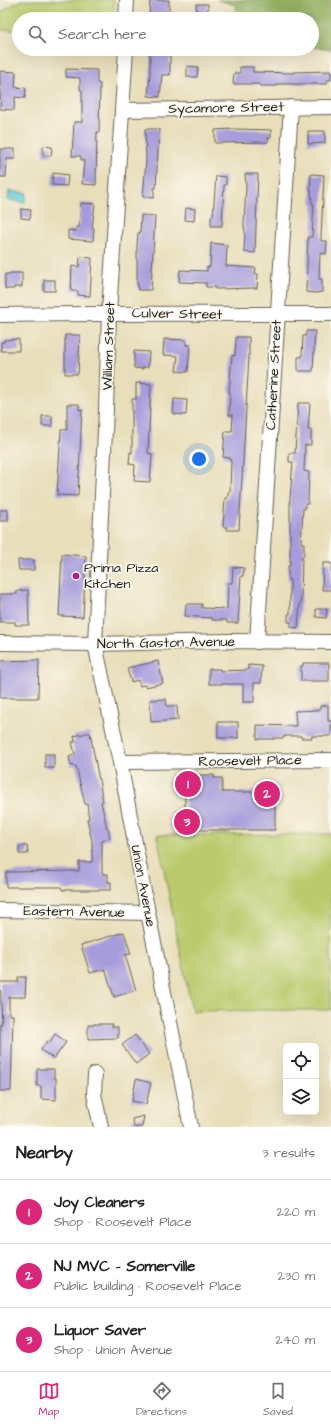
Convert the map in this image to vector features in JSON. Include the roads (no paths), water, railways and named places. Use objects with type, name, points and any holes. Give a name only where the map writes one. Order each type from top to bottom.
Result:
[{"type":"street","points":[[126,12],[127,0]]},
{"type":"street","name":"William Street","points":[[95,644],[110,313],[126,56]]},
{"type":"street","name":"Catherine Street","points":[[256,642],[291,107]]},
{"type":"street","name":"Sycamore Street","points":[[122,110],[331,107]]},
{"type":"street","name":"Culver Street","points":[[0,315],[110,313],[331,314]]},
{"type":"street","name":"North Gaston Avenue","points":[[0,643],[95,644],[227,641],[331,642]]},
{"type":"street","name":"Union Avenue","points":[[95,644],[120,762],[148,913],[191,1127]]},
{"type":"street","name":"Roosevelt Place","points":[[120,762],[331,760]]},
{"type":"street","name":"Eastern Avenue","points":[[0,910],[148,913]]},
{"type":"street","points":[[95,1074],[94,1094],[101,1127]]},
{"type":"water","points":[[9,191],[27,193],[25,203],[8,200]]},
{"type":"place","name":"Prima Pizza Kitchen","points":[[76,576]]},
{"type":"place","name":"Joy Cleaners","points":[[188,784]]},
{"type":"place","name":"NJ MVC - Somerville","points":[[267,794]]},
{"type":"place","name":"Liquor Saver","points":[[187,822]]}]
